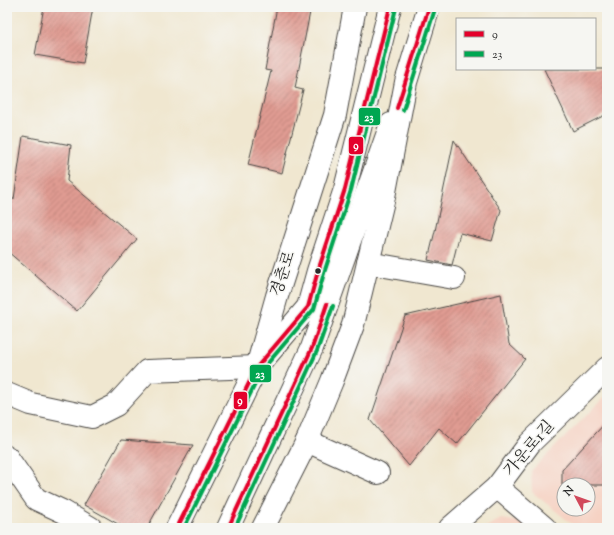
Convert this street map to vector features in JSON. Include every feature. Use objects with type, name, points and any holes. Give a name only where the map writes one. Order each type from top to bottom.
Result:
[{"type":"main road","name":"경춘로","points":[[177,528],[257,367],[277,296],[335,115],[355,7]]},
{"type":"main road","points":[[7,394],[31,404],[92,417],[116,405],[147,371],[257,367],[308,307],[318,271],[345,189],[390,7]]},
{"type":"main road","points":[[228,528],[312,348],[406,82],[429,7]]},
{"type":"main road","points":[[263,528],[307,441],[353,325],[384,197],[406,82]]},
{"type":"main road","points":[[368,263],[454,278]]},
{"type":"main road","name":"가운로1길","points":[[450,528],[497,487],[530,443],[607,368]]},
{"type":"main road","points":[[307,441],[378,473]]},
{"type":"main road","points":[[7,457],[36,499],[64,512],[92,528]]},
{"type":"main road","points":[[497,487],[545,528]]},
{"type":"shaded area","points":[[607,395],[607,528],[577,528],[563,517],[596,517],[596,477],[556,477],[556,511],[532,492],[531,471]]},
{"type":"shaded area","points":[[501,519],[524,522],[531,528],[484,528]]},
{"type":"building","points":[[44,7],[93,7],[83,63],[35,55]]},
{"type":"building","points":[[277,7],[311,7],[295,88],[303,90],[282,173],[248,165],[271,71],[265,70]]},
{"type":"building","points":[[607,69],[607,114],[573,131],[544,70]]},
{"type":"building","points":[[23,136],[71,145],[67,181],[137,239],[77,311],[7,251],[7,201],[14,199]]},
{"type":"building","points":[[454,140],[501,210],[492,241],[460,233],[452,265],[428,260]]},
{"type":"building","points":[[501,294],[509,344],[525,359],[457,444],[439,428],[409,466],[370,420],[405,316]]},
{"type":"building","points":[[607,421],[607,485],[596,485],[596,477],[562,477],[562,470]]},
{"type":"building","points":[[121,440],[193,445],[147,528],[125,528],[84,505]]},
{"type":"transit line","name":"9","points":[[177,528],[257,367],[308,307],[318,271],[345,189],[390,7]]},
{"type":"transit line","name":"9","points":[[397,108],[429,7]]},
{"type":"transit line","name":"23","points":[[184,528],[262,370],[314,309],[351,190],[396,8]]},
{"type":"transit line","name":"23","points":[[403,110],[435,9]]},
{"type":"transit line","name":"9","points":[[228,528],[312,348],[327,304]]},
{"type":"transit line","name":"23","points":[[235,528],[317,351],[333,306]]}]
